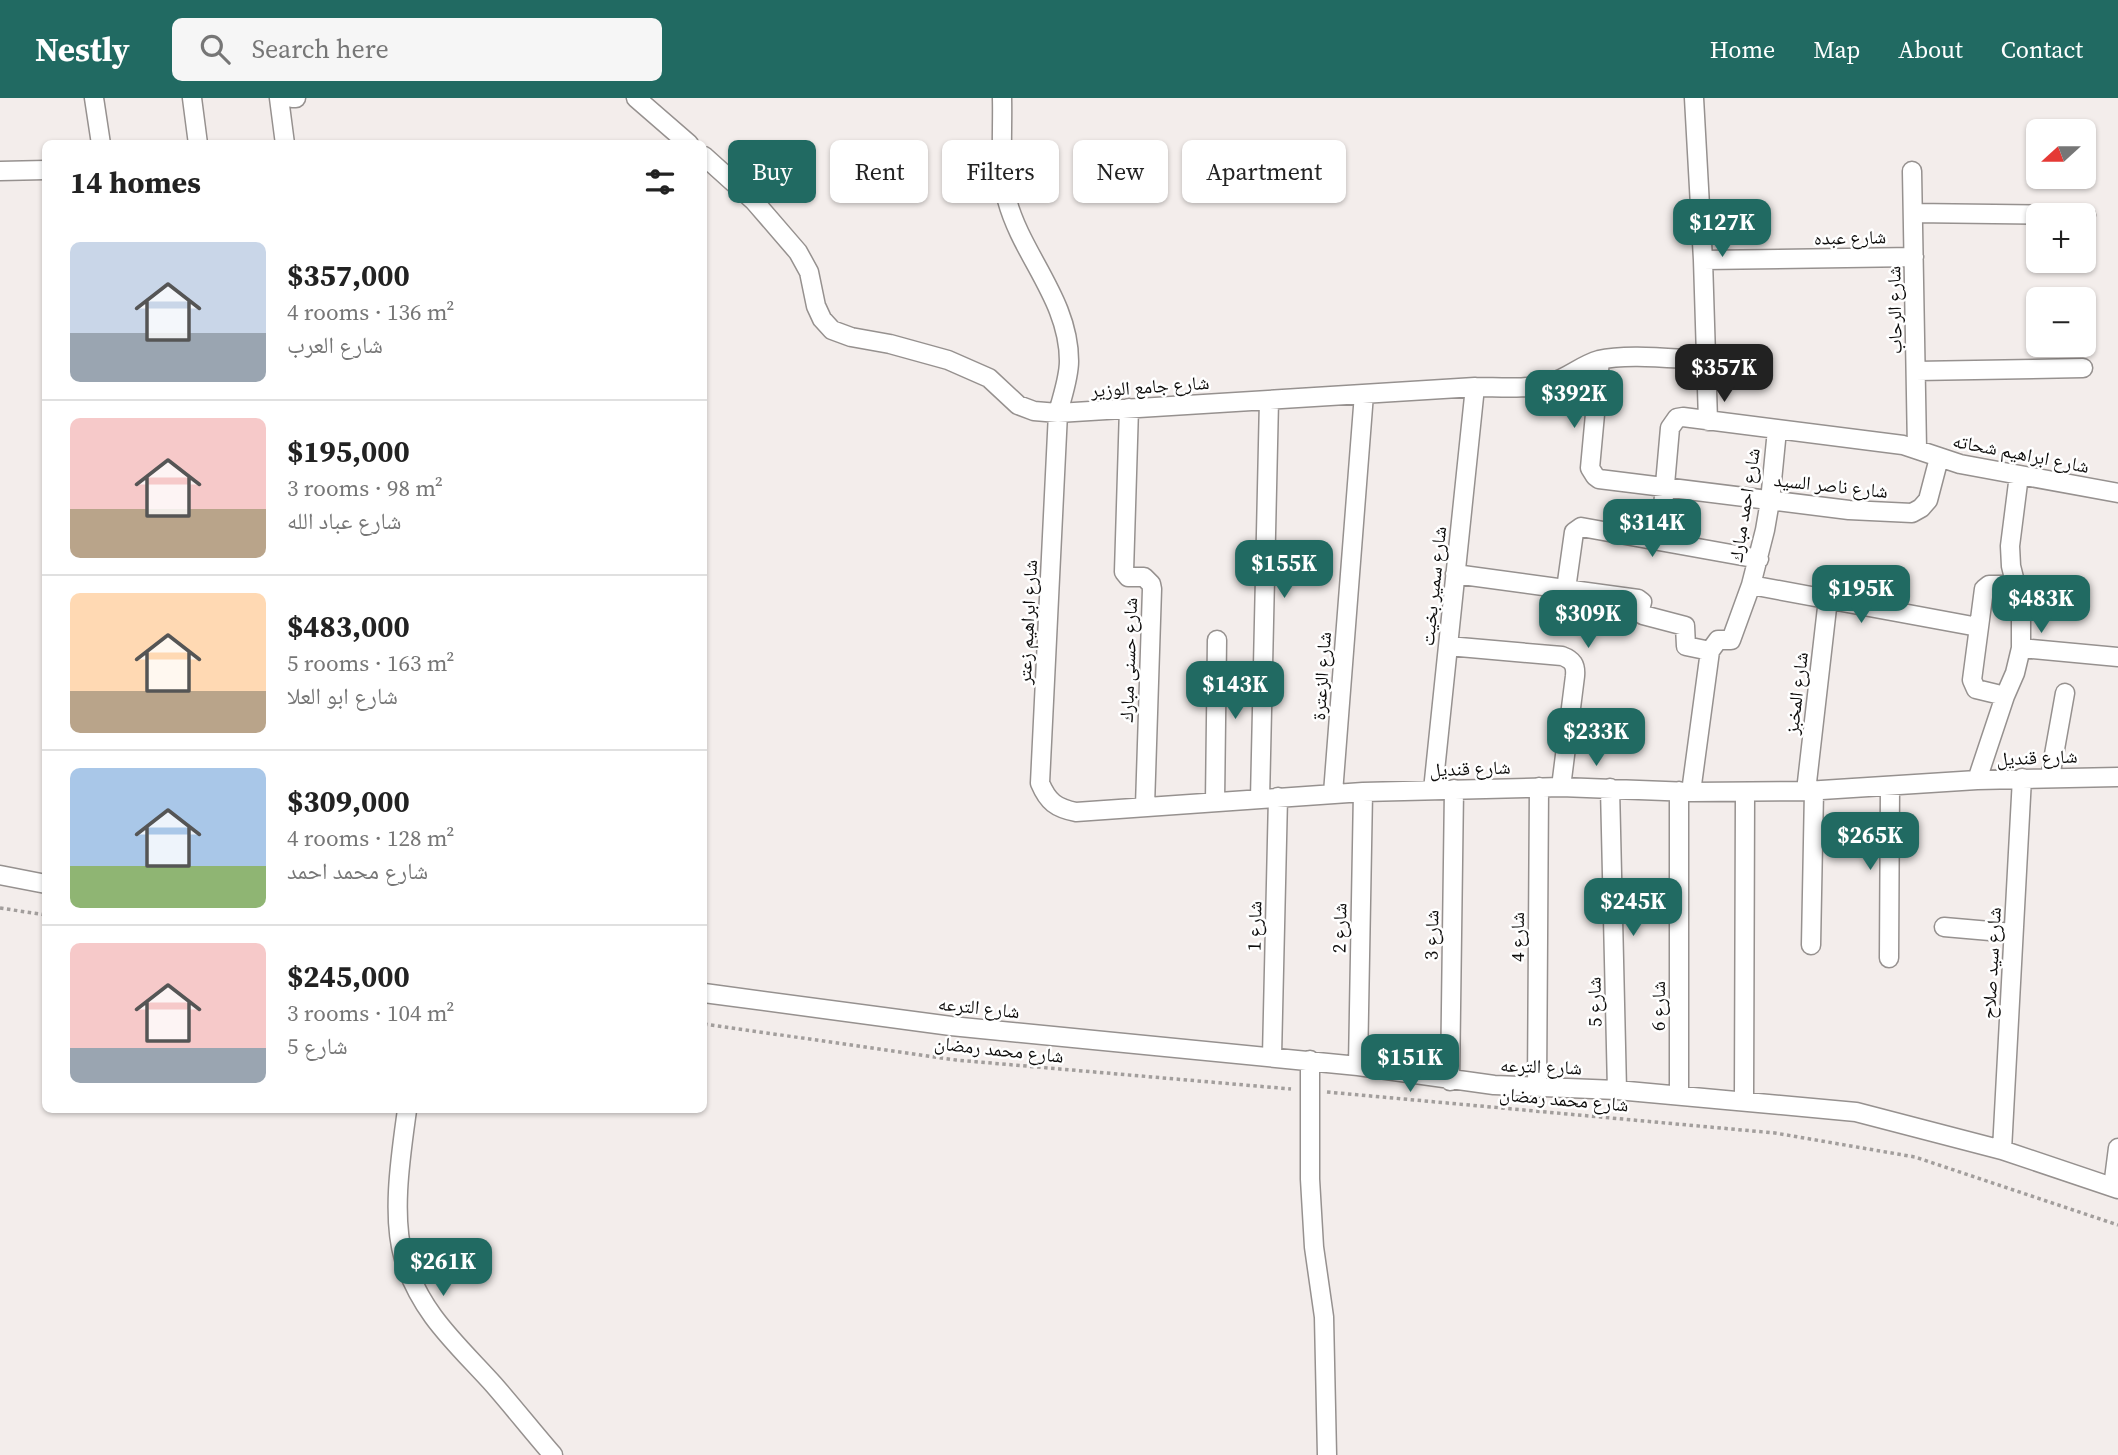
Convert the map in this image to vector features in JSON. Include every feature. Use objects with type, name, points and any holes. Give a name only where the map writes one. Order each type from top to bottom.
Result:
[{"type":"street","points":[[94,98],[100,140]]},
{"type":"street","points":[[192,98],[197,140]]},
{"type":"street","points":[[279,98],[284,140]]},
{"type":"street","points":[[636,98],[685,140]]},
{"type":"street","name":"شارع ابراهيم زعتر","points":[[1002,98],[1003,163],[1007,199],[1018,230],[1050,287],[1067,343],[1069,362],[1058,414],[1040,783],[1047,799],[1053,804],[1060,809],[1076,812]]},
{"type":"street","points":[[1694,98],[1709,421]]},
{"type":"street","name":"شارع جامع الوزير","points":[[707,159],[754,201],[798,252],[809,272],[816,306],[822,319],[832,330],[948,360],[989,379],[1018,405],[1034,411],[1058,414],[1475,387],[1528,387],[1550,383],[1600,360],[1706,359]]},
{"type":"street","points":[[0,171],[42,170]]},
{"type":"street","name":"شارع الرحاب","points":[[1912,171],[1917,449]]},
{"type":"street","points":[[1913,213],[2026,214]]},
{"type":"street","name":"شارع عبده","points":[[1703,260],[1914,257]]},
{"type":"street","name":"شارع ناصر السيد","points":[[1600,360],[1590,468],[1595,477],[1600,479],[1849,510],[1912,513],[1928,500],[1939,458]]},
{"type":"street","points":[[1916,371],[2083,368]]},
{"type":"street","name":"شارع سمير بخيت","points":[[1433,790],[1475,387]]},
{"type":"street","name":"شارع الزعترة","points":[[1333,793],[1364,394]]},
{"type":"street","name":"شارع 1","points":[[1269,400],[1272,1056]]},
{"type":"street","name":"شارع حسنى مبارك","points":[[1129,408],[1124,572],[1129,577],[1144,577],[1152,589],[1145,806]]},
{"type":"street","name":"شارع ابراهيم شحاته","points":[[1665,487],[1672,422],[1684,417],[1903,445],[1960,464],[2118,493]]},
{"type":"street","name":"شارع احمد مبارك","points":[[1710,651],[1718,639],[1731,640],[1759,559],[1770,501],[1777,430]]},
{"type":"street","points":[[1977,780],[2015,673],[2021,648],[2023,627],[2011,566],[2010,546],[2019,475]]},
{"type":"street","points":[[1660,541],[1665,487]]},
{"type":"street","points":[[1566,589],[1573,537],[1581,527],[1759,559]]},
{"type":"street","points":[[1455,575],[1638,599],[1642,603],[1640,609],[1643,615],[1685,626],[1686,646],[1710,651]]},
{"type":"street","points":[[1751,585],[1978,627]]},
{"type":"street","points":[[2005,696],[1976,689],[1972,680],[1983,589],[1989,585],[2017,586]]},
{"type":"street","name":"شارع المخبز","points":[[1811,945],[1810,791],[1828,599]]},
{"type":"street","points":[[1215,802],[1217,640]]},
{"type":"street","points":[[1448,646],[1571,659],[1576,667],[1576,676],[1561,787]]},
{"type":"street","points":[[2021,648],[2118,657]]},
{"type":"street","name":"شارع 6","points":[[1679,1095],[1685,791],[1710,651]]},
{"type":"street","points":[[2050,778],[2065,693]]},
{"type":"street","name":"شارع قنديل","points":[[1076,812],[1333,793],[1539,787],[1810,791],[1977,780],[2118,776]]},
{"type":"street","name":"شارع سيد صلاح","points":[[2002,1150],[2022,778]]},
{"type":"street","points":[[1889,958],[1890,786]]},
{"type":"street","name":"شارع 4","points":[[1537,1088],[1539,787]]},
{"type":"street","name":"شارع 5","points":[[1611,788],[1617,1090]]},
{"type":"street","name":"شارع 3","points":[[1450,1081],[1454,789]]},
{"type":"street","name":"شارع 2","points":[[1358,1066],[1363,792]]},
{"type":"street","points":[[1744,1100],[1745,792]]},
{"type":"street","points":[[0,875],[42,883]]},
{"type":"street","points":[[1944,928],[2013,933]]},
{"type":"street","name":"شارع الترعه","points":[[707,993],[951,1026],[1310,1060],[1450,1081],[1537,1088],[1617,1090],[1856,1112],[2002,1150],[2115,1188]]},
{"type":"street","points":[[1310,1060],[1310,1179],[1314,1247],[1324,1317],[1327,1455]]},
{"type":"street","points":[[407,1113],[397,1200],[403,1257],[418,1296],[442,1330],[553,1455]]},
{"type":"street","points":[[2115,1188],[2118,1148]]},
{"type":"path","points":[[0,908],[42,914]]},
{"type":"path","name":"شارع محمد رمضان","points":[[707,1024],[968,1062],[1677,1123],[1801,1137],[1914,1157],[2118,1225]]}]
